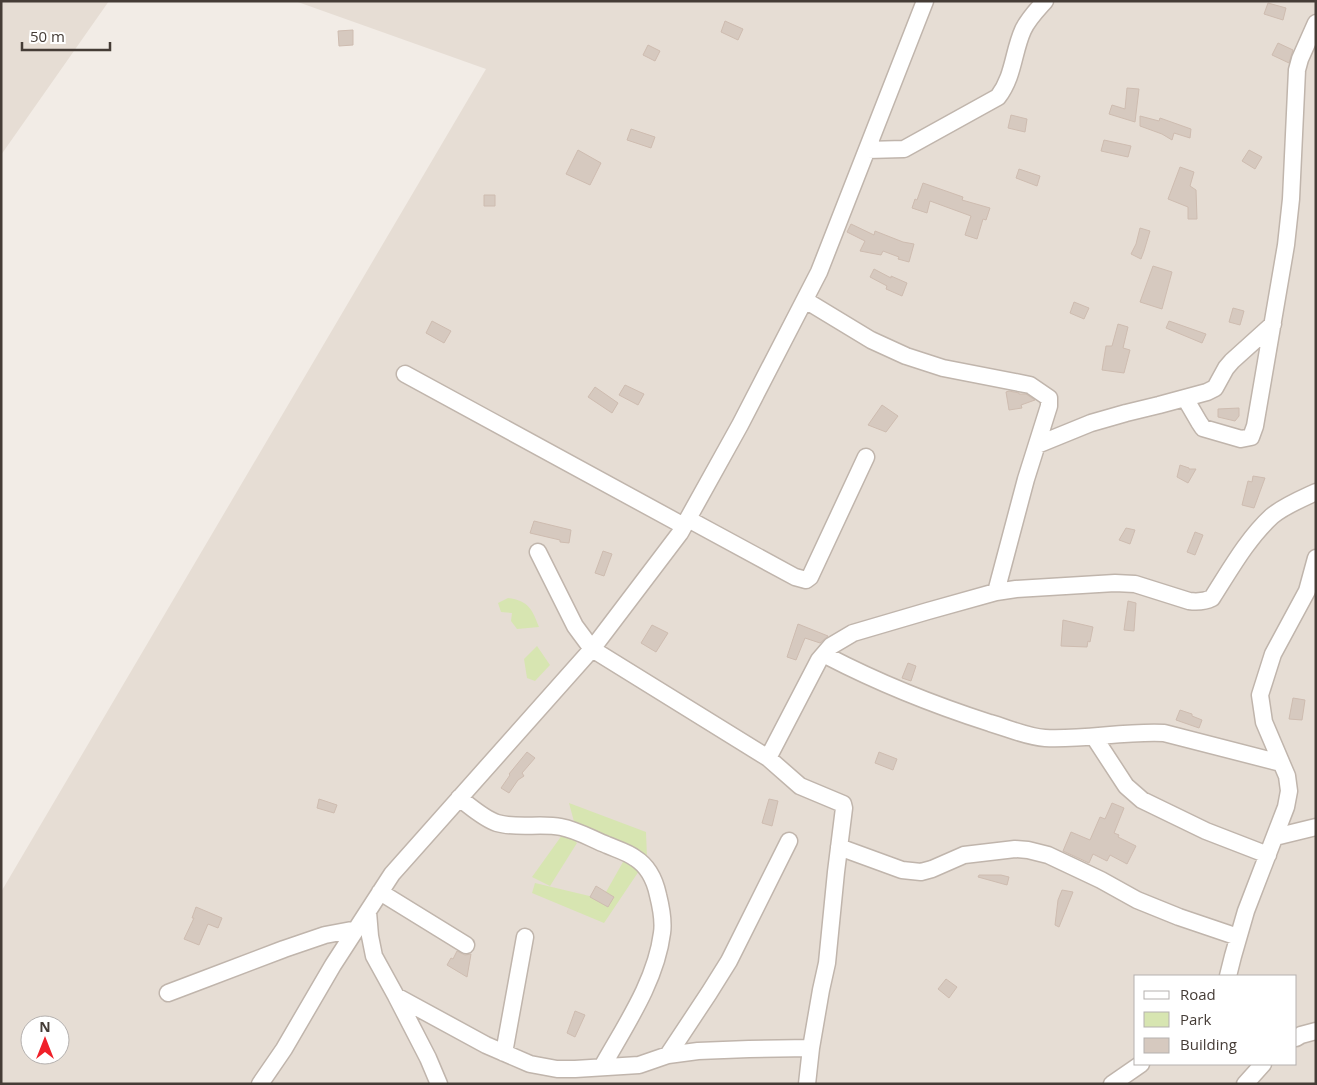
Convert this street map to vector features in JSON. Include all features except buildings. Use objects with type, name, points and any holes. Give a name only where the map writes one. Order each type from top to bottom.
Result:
[{"type":"street","points":[[260,1084],[284,1049],[333,965],[392,874],[592,649],[686,523],[819,272],[925,1]]},
{"type":"street","points":[[867,150],[904,149],[998,97],[1008,82],[1023,31],[1028,21],[1045,1]]},
{"type":"street","points":[[1186,398],[1203,428],[1242,439],[1250,437],[1255,426],[1286,245],[1291,199],[1297,70],[1316,23]]},
{"type":"street","points":[[805,300],[872,340],[906,356],[943,368],[1030,385],[1049,398],[1049,406],[1026,479],[996,592]]},
{"type":"street","points":[[1037,445],[1091,423],[1186,398],[1215,388],[1232,361],[1273,324]]},
{"type":"street","points":[[406,374],[686,523],[795,577],[806,580],[810,577],[866,457]]},
{"type":"street","points":[[768,758],[819,660],[831,646],[853,633],[996,592],[1016,589],[1115,583],[1135,584],[1189,601],[1206,601],[1212,598],[1245,546],[1272,516],[1316,492]]},
{"type":"street","points":[[538,552],[575,626],[592,649],[768,758],[800,786],[843,804],[826,963],[811,1048],[807,1084]]},
{"type":"street","points":[[1228,975],[1246,911],[1286,807],[1289,791],[1287,776],[1264,722],[1260,695],[1273,654],[1307,592],[1316,558]]},
{"type":"street","points":[[823,657],[827,656],[864,676],[959,713],[1024,734],[1044,738],[1094,737],[1146,732],[1164,734],[1281,763]]},
{"type":"street","points":[[1094,737],[1126,786],[1142,800],[1206,831],[1268,855]]},
{"type":"street","points":[[459,798],[498,824],[559,826],[634,857],[646,868],[655,883],[662,908],[662,931],[659,951],[653,971],[641,996],[602,1067]]},
{"type":"street","points":[[1275,837],[1316,827]]},
{"type":"street","points":[[668,1055],[729,961],[789,841]]},
{"type":"street","points":[[839,847],[902,870],[921,872],[964,854],[1015,848],[1048,855],[1101,880],[1137,900],[1179,917],[1238,937]]},
{"type":"street","points":[[380,892],[466,945]]},
{"type":"street","points":[[368,912],[374,956],[428,1058],[439,1084]]},
{"type":"street","points":[[168,992],[325,935],[357,929]]},
{"type":"street","points":[[504,1053],[524,937]]},
{"type":"street","points":[[396,996],[486,1045],[530,1064],[557,1069],[639,1065],[668,1055],[698,1051],[811,1048]]},
{"type":"street","points":[[1297,1037],[1316,1031]]},
{"type":"street","points":[[1112,1084],[1140,1065]]},
{"type":"street","points":[[1244,1084],[1262,1065]]},
{"type":"shaded area","points":[[1,1],[109,1],[1,155]]},
{"type":"shaded area","points":[[295,1],[1316,1],[1316,1084],[1,1084],[1,892],[486,69]]},
{"type":"green space","points":[[508,598],[521,601],[529,607],[539,627],[517,629],[511,621],[512,613],[501,612],[498,603]]},
{"type":"green space","points":[[537,646],[550,665],[535,681],[527,678],[524,659]]},
{"type":"green space","points":[[569,803],[646,832],[647,858],[576,829]]},
{"type":"green space","points":[[565,831],[577,843],[550,886],[532,877]]},
{"type":"green space","points":[[627,855],[643,865],[604,923],[532,893],[535,883],[602,899]]}]
